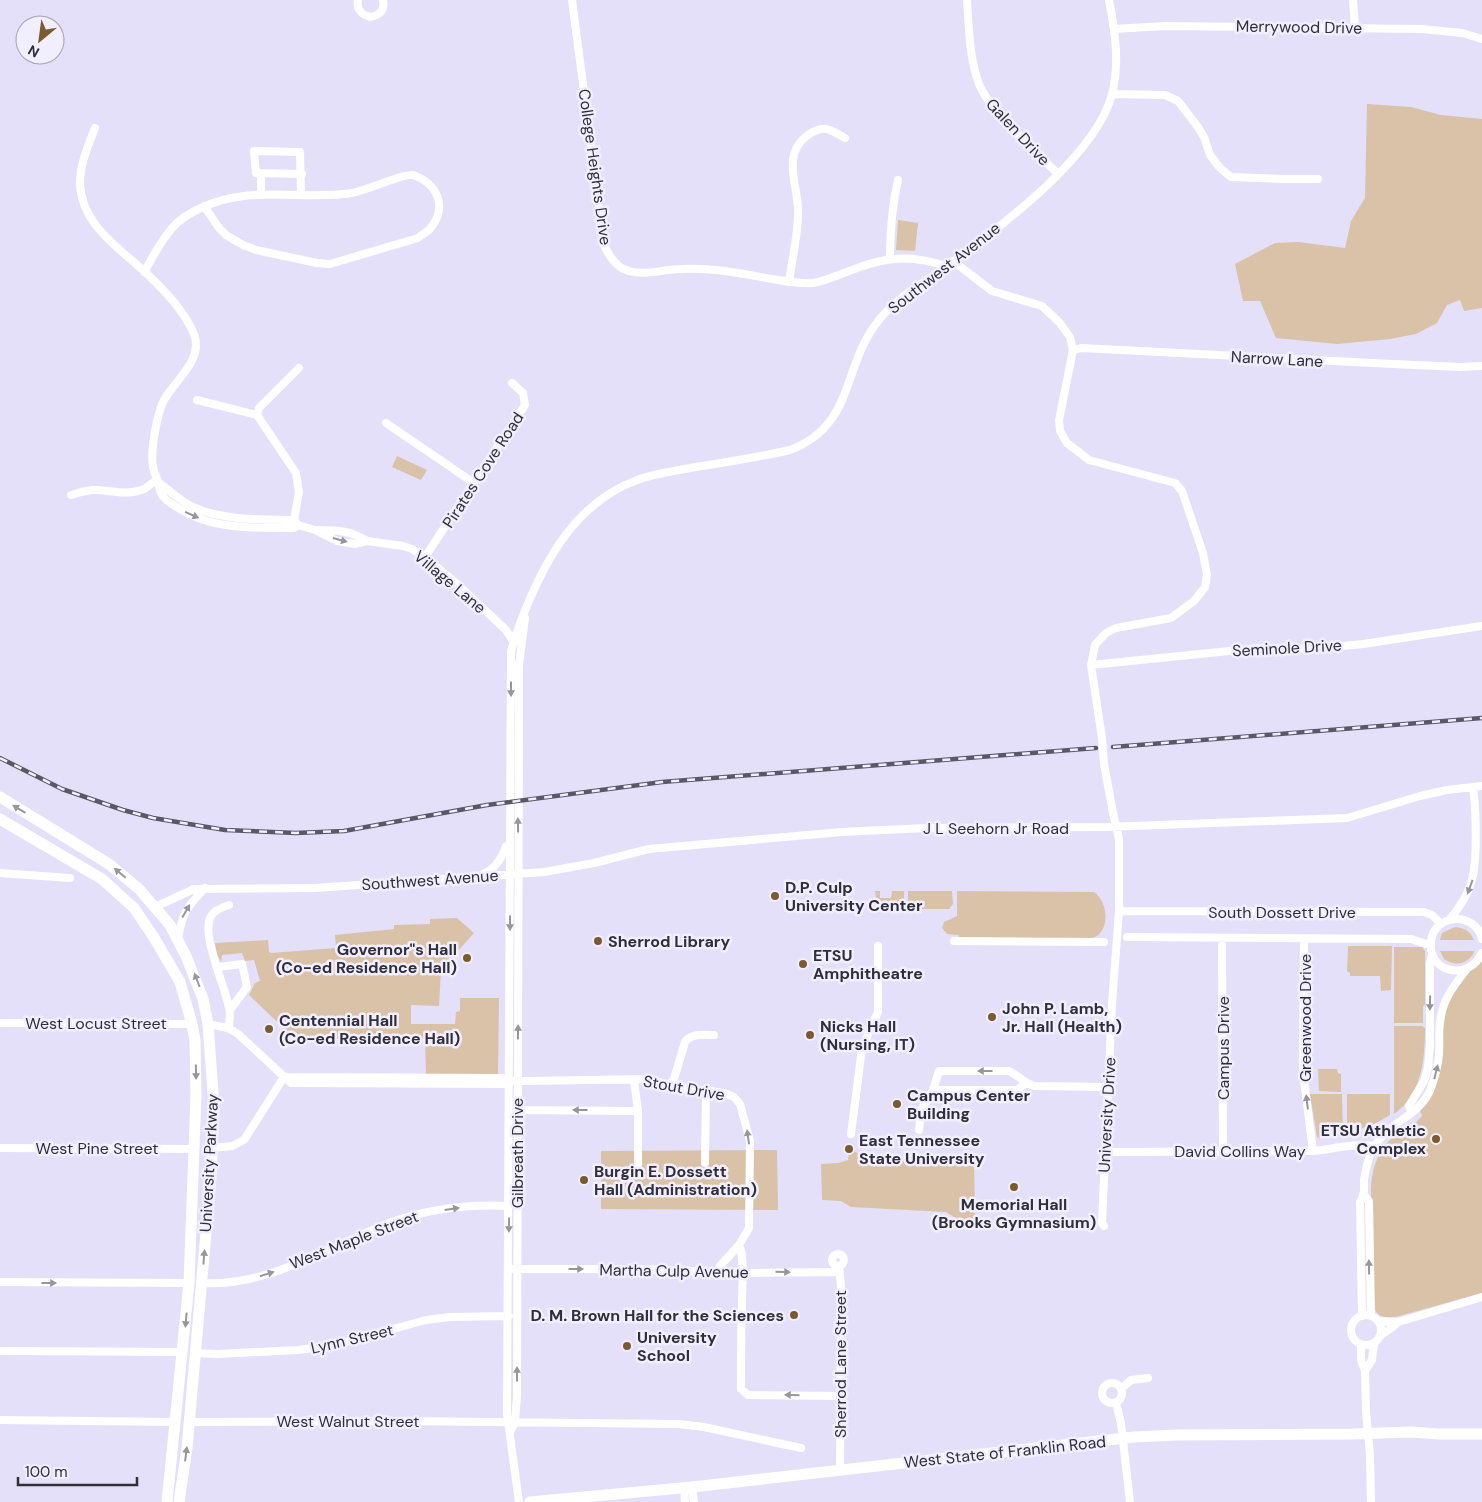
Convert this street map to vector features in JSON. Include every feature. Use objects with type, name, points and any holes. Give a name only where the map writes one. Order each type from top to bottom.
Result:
[{"type":"highway","name":"University Parkway","points":[[0,797],[108,864],[139,889],[170,925],[197,979],[203,999],[208,1024],[214,1106],[212,1148],[201,1283],[175,1422],[166,1502]]},
{"type":"highway","name":"University Parkway","points":[[0,819],[102,879],[129,903],[142,918],[172,966],[180,982],[192,1024],[195,1040],[196,1068],[195,1149],[189,1283],[189,1422],[179,1502]]},
{"type":"highway","points":[[142,918],[155,907]]},
{"type":"highway","points":[[192,1024],[208,1024]]},
{"type":"highway","points":[[195,1149],[212,1148]]},
{"type":"highway","name":"West State of Franklin Road","points":[[530,1502],[688,1487],[1123,1438],[1177,1434],[1411,1432],[1482,1434]]},
{"type":"street","points":[[358,0],[358,8],[361,13],[370,17],[380,13],[383,9],[383,0]]},
{"type":"street","name":"College Heights Drive","points":[[572,0],[604,244],[608,255],[622,269],[638,273],[685,268],[717,270],[789,282],[812,283],[823,281],[875,262],[890,259],[922,259],[945,266]]},
{"type":"street","name":"Galen Drive","points":[[967,0],[971,55],[983,92],[1006,121],[1058,174]]},
{"type":"street","name":"Southwest Avenue","points":[[155,907],[194,889],[314,888],[510,874],[511,652],[513,640],[541,574],[562,538],[597,503],[625,485],[652,475],[790,450],[816,437],[829,424],[835,414],[842,401],[861,351],[879,320],[889,309],[1011,216],[1058,174],[1096,130],[1104,116],[1112,94],[1116,65],[1114,29],[1109,0]]},
{"type":"street","points":[[1353,0],[1355,28]]},
{"type":"street","name":"Merrywood Drive","points":[[1114,29],[1165,26],[1431,30],[1462,33],[1482,39]]},
{"type":"street","points":[[1112,94],[1165,95],[1178,101],[1201,132],[1210,155],[1220,168],[1231,177],[1318,179]]},
{"type":"street","points":[[70,495],[94,490],[115,493],[128,492],[143,489],[158,481],[152,465],[157,417],[169,391],[189,366],[196,341],[189,325],[176,305],[144,272],[101,233],[85,207],[80,182],[82,164],[95,128]]},
{"type":"street","points":[[789,282],[798,216],[798,203],[792,171],[794,151],[798,143],[818,129],[827,128],[846,138]]},
{"type":"street","points":[[302,174],[256,173],[254,151],[304,151],[302,194]]},
{"type":"street","points":[[261,173],[261,194]]},
{"type":"street","points":[[144,272],[159,245],[172,227],[187,214],[204,206],[234,198],[261,194],[323,195],[353,193],[411,174],[433,187],[439,201],[438,211],[430,229],[418,238],[330,264],[256,250],[243,245],[218,228],[204,206]]},
{"type":"street","points":[[890,259],[892,218],[898,180]]},
{"type":"street","points":[[954,261],[992,290],[1042,306],[1059,322],[1070,337],[1073,350],[1059,420],[1060,431],[1067,443],[1089,460],[1174,483],[1182,491],[1191,514],[1208,575],[1201,594],[1186,609],[1171,618],[1116,628],[1106,633],[1095,645],[1091,665],[1104,764],[1112,813],[1117,826]]},
{"type":"street","name":"Narrow Lane","points":[[1073,350],[1082,348],[1374,364],[1482,366]]},
{"type":"street","points":[[257,415],[259,408],[299,368]]},
{"type":"street","name":"Pirates Cove Road","points":[[425,557],[526,405],[522,393],[512,383]]},
{"type":"street","points":[[197,400],[257,415],[296,473],[300,492],[295,524]]},
{"type":"street","points":[[386,423],[474,483]]},
{"type":"street","name":"Village Lane","points":[[158,481],[184,502],[205,512],[237,518],[295,524],[315,530],[341,530],[355,533],[367,541],[412,549],[425,557],[456,583],[506,630],[513,640]]},
{"type":"street","name":"Southwest Avenue","points":[[518,874],[519,666],[525,611]]},
{"type":"street","name":"Seminole Drive","points":[[1091,665],[1259,648],[1312,649],[1363,644],[1482,626]]},
{"type":"street","points":[[513,640],[522,642]]},
{"type":"street","points":[[1450,920],[1465,899],[1473,876],[1475,810],[1473,786]]},
{"type":"street","name":"J L Seehorn Jr Road","points":[[510,874],[563,870],[649,849],[713,842],[877,830],[1117,826],[1347,818],[1420,796],[1482,786]]},
{"type":"street","name":"University Drive","points":[[1104,1226],[1102,1223],[1112,1004],[1119,911],[1119,839],[1117,826]]},
{"type":"street","points":[[479,876],[496,866],[504,854],[509,837]]},
{"type":"street","points":[[0,873],[70,878]]},
{"type":"street","name":"Gilbreath Drive","points":[[510,874],[513,1081],[517,1110],[517,1396],[511,1422]]},
{"type":"street","name":"Gilbreath Drive","points":[[518,874],[508,1270],[510,1432],[519,1502]]},
{"type":"street","points":[[178,939],[180,923],[185,912],[205,888]]},
{"type":"street","points":[[229,906],[216,911],[210,919],[211,946],[230,1010],[229,1027]]},
{"type":"street","name":"South Dossett Drive","points":[[1119,911],[1424,912],[1432,915],[1441,924]]},
{"type":"street","points":[[1411,1111],[1409,1106],[1424,1081],[1429,1063],[1432,936],[1441,924],[1457,919],[1474,925],[1482,936]]},
{"type":"street","points":[[1127,937],[1411,939],[1426,944]]},
{"type":"street","points":[[954,941],[1104,942]]},
{"type":"street","name":"Campus Drive","points":[[1222,945],[1223,1152]]},
{"type":"street","name":"Greenwood Drive","points":[[1304,945],[1303,1072],[1312,1151]]},
{"type":"street","points":[[851,1134],[862,1048],[878,1012],[878,946]]},
{"type":"street","points":[[1362,1316],[1360,1202],[1364,1195],[1366,1167],[1374,1146],[1381,1136],[1411,1111],[1418,1109],[1425,1099],[1435,1076],[1438,1062],[1443,1008],[1451,990],[1466,970],[1478,961],[1482,953]]},
{"type":"street","points":[[1432,954],[1436,961],[1448,970],[1466,970]]},
{"type":"street","points":[[218,967],[242,964],[247,987],[230,1010]]},
{"type":"street","name":"West Locust Street","points":[[0,1023],[192,1024]]},
{"type":"street","points":[[208,1024],[229,1027],[284,1077],[244,1140],[232,1146],[212,1148]]},
{"type":"street","points":[[669,1085],[674,1079],[688,1037],[714,1035]]},
{"type":"street","points":[[919,1130],[921,1110],[933,1090],[939,1071],[1009,1071],[1019,1076],[1026,1084],[1034,1086],[1108,1088]]},
{"type":"street","name":"Stout Drive","points":[[284,1077],[503,1078],[513,1081],[648,1079],[694,1091],[706,1090],[727,1094],[740,1104],[750,1141],[750,1228],[717,1272]]},
{"type":"street","points":[[634,1080],[638,1111],[638,1166]]},
{"type":"street","points":[[933,1090],[1017,1090],[1026,1084]]},
{"type":"street","points":[[705,1163],[706,1090]]},
{"type":"street","points":[[517,1110],[638,1111]]},
{"type":"street","name":"David Collins Way","points":[[1105,1152],[1312,1151],[1362,1144],[1374,1146]]},
{"type":"street","name":"West Pine Street","points":[[0,1148],[195,1149]]},
{"type":"street","points":[[1364,1195],[1369,1201],[1371,1316]]},
{"type":"street","name":"West Maple Street","points":[[201,1283],[225,1282],[268,1274],[394,1222],[430,1212],[474,1206],[509,1206]]},
{"type":"street","points":[[739,1245],[742,1250],[743,1273],[741,1355],[741,1388],[743,1392],[748,1395],[841,1396]]},
{"type":"street","name":"Martha Culp Avenue","points":[[508,1270],[658,1269],[743,1273],[841,1266]]},
{"type":"street","name":"Sherrod Lane Street","points":[[840,1470],[841,1266]]},
{"type":"street","points":[[0,1282],[189,1283]]},
{"type":"street","points":[[1378,1321],[1398,1322],[1482,1297]]},
{"type":"street","name":"Lynn Street","points":[[0,1351],[217,1354],[298,1350],[334,1345],[426,1320],[450,1317],[509,1316]]},
{"type":"street","points":[[1374,1343],[1362,1344],[1354,1339],[1351,1330],[1354,1322],[1362,1316],[1371,1316],[1378,1321],[1381,1327],[1380,1336]]},
{"type":"street","points":[[1365,1372],[1372,1360],[1374,1343],[1398,1322]]},
{"type":"street","points":[[1362,1344],[1361,1360],[1365,1372],[1371,1502]]},
{"type":"street","points":[[1121,1389],[1130,1380],[1148,1378]]},
{"type":"street","points":[[1116,1403],[1106,1402],[1102,1397],[1102,1390],[1106,1385],[1113,1383],[1121,1389],[1122,1395],[1116,1403],[1123,1438],[1130,1502]]},
{"type":"street","points":[[0,1420],[175,1422]]},
{"type":"street","name":"West Walnut Street","points":[[189,1422],[679,1424],[704,1427],[802,1448]]},
{"type":"street","points":[[685,1502],[688,1487]]},
{"type":"street","points":[[688,1487],[694,1502]]},
{"type":"shaded area","points":[[1367,104],[1411,107],[1441,115],[1482,119],[1482,308],[1464,311],[1460,300],[1447,305],[1437,323],[1416,334],[1390,339],[1337,344],[1276,338],[1260,301],[1243,301],[1235,264],[1275,243],[1298,242],[1345,248],[1351,221],[1365,198]]},
{"type":"shaded area","points":[[898,220],[918,223],[915,251],[896,250]]},
{"type":"shaded area","points":[[397,456],[427,470],[421,480],[392,467]]},
{"type":"shaded area","points":[[875,891],[880,891],[880,898],[891,898],[892,891],[904,891],[904,908],[885,908],[879,906],[880,901],[876,898]]},
{"type":"shaded area","points":[[908,891],[952,891],[953,904],[949,909],[908,909]]},
{"type":"shaded area","points":[[957,891],[1094,892],[1099,896],[1105,909],[1105,923],[1099,934],[1093,938],[960,938],[958,935],[947,934],[942,928],[944,922],[957,916]]},
{"type":"shaded area","points":[[457,918],[474,933],[441,970],[439,1006],[411,1005],[411,1024],[455,1024],[456,1012],[460,1011],[460,998],[499,998],[498,1076],[426,1076],[425,1038],[295,1039],[249,995],[255,983],[260,981],[254,960],[245,961],[242,953],[222,955],[221,962],[215,943],[268,940],[269,952],[271,953],[336,948],[335,935],[394,929],[394,925],[430,924],[430,919]]},
{"type":"shaded area","points":[[1455,927],[1467,930],[1474,940],[1440,940],[1442,933]]},
{"type":"shaded area","points":[[1348,946],[1392,946],[1391,990],[1381,991],[1380,976],[1350,976],[1350,973],[1347,971]]},
{"type":"shaded area","points":[[1394,947],[1422,947],[1425,951],[1423,1023],[1394,1023]]},
{"type":"shaded area","points":[[1440,951],[1474,951],[1474,953],[1465,962],[1457,964],[1444,959]]},
{"type":"shaded area","name":"ETSU Athletic Complex","points":[[1482,960],[1482,1293],[1399,1316],[1383,1316],[1377,1313],[1373,1305],[1371,1190],[1374,1169],[1381,1152],[1392,1137],[1408,1123],[1414,1124],[1422,1116],[1420,1111],[1426,1102],[1444,1015],[1451,995],[1465,976]]},
{"type":"shaded area","points":[[1394,1026],[1422,1026],[1425,1028],[1423,1064],[1420,1076],[1411,1097],[1394,1114]]},
{"type":"shaded area","points":[[1318,1069],[1337,1069],[1338,1073],[1341,1074],[1341,1092],[1319,1091]]},
{"type":"shaded area","points":[[1310,1094],[1342,1094],[1343,1136],[1317,1137]]},
{"type":"shaded area","points":[[1347,1094],[1390,1094],[1390,1115],[1376,1123],[1347,1134]]},
{"type":"shaded area","points":[[850,1147],[863,1158],[873,1161],[939,1161],[939,1156],[974,1156],[975,1214],[981,1219],[980,1221],[967,1225],[946,1212],[851,1207],[841,1201],[822,1200],[821,1164],[838,1163],[848,1160]]},
{"type":"shaded area","points":[[777,1150],[778,1210],[601,1209],[601,1151]]},
{"type":"railway","points":[[1113,747],[1482,718]]},
{"type":"railway","points":[[0,758],[62,789],[153,818],[225,830],[296,833],[344,831],[487,805],[662,782],[1096,748]]},
{"type":"place","name":"D.P. Culp University Center","points":[[775,896]]},
{"type":"place","name":"Sherrod Library","points":[[598,941]]},
{"type":"place","name":"Governor\"s Hall (Co-ed Residence Hall)","points":[[467,958]]},
{"type":"place","name":"ETSU Amphitheatre","points":[[803,964]]},
{"type":"place","name":"John P. Lamb, Jr. Hall (Health)","points":[[992,1017]]},
{"type":"place","name":"Centennial Hall (Co-ed Residence Hall)","points":[[269,1029]]},
{"type":"place","name":"Nicks Hall (Nursing, IT)","points":[[810,1035]]},
{"type":"place","name":"Campus Center Building","points":[[897,1104]]},
{"type":"place","name":"ETSU Athletic Complex","points":[[1436,1139]]},
{"type":"place","name":"East Tennessee State University","points":[[849,1149]]},
{"type":"place","name":"Burgin E. Dossett Hall (Administration)","points":[[584,1180]]},
{"type":"place","name":"Memorial Hall (Brooks Gymnasium)","points":[[1014,1187]]},
{"type":"place","name":"D. M. Brown Hall for the Sciences","points":[[794,1315]]},
{"type":"place","name":"University School","points":[[627,1346]]}]
